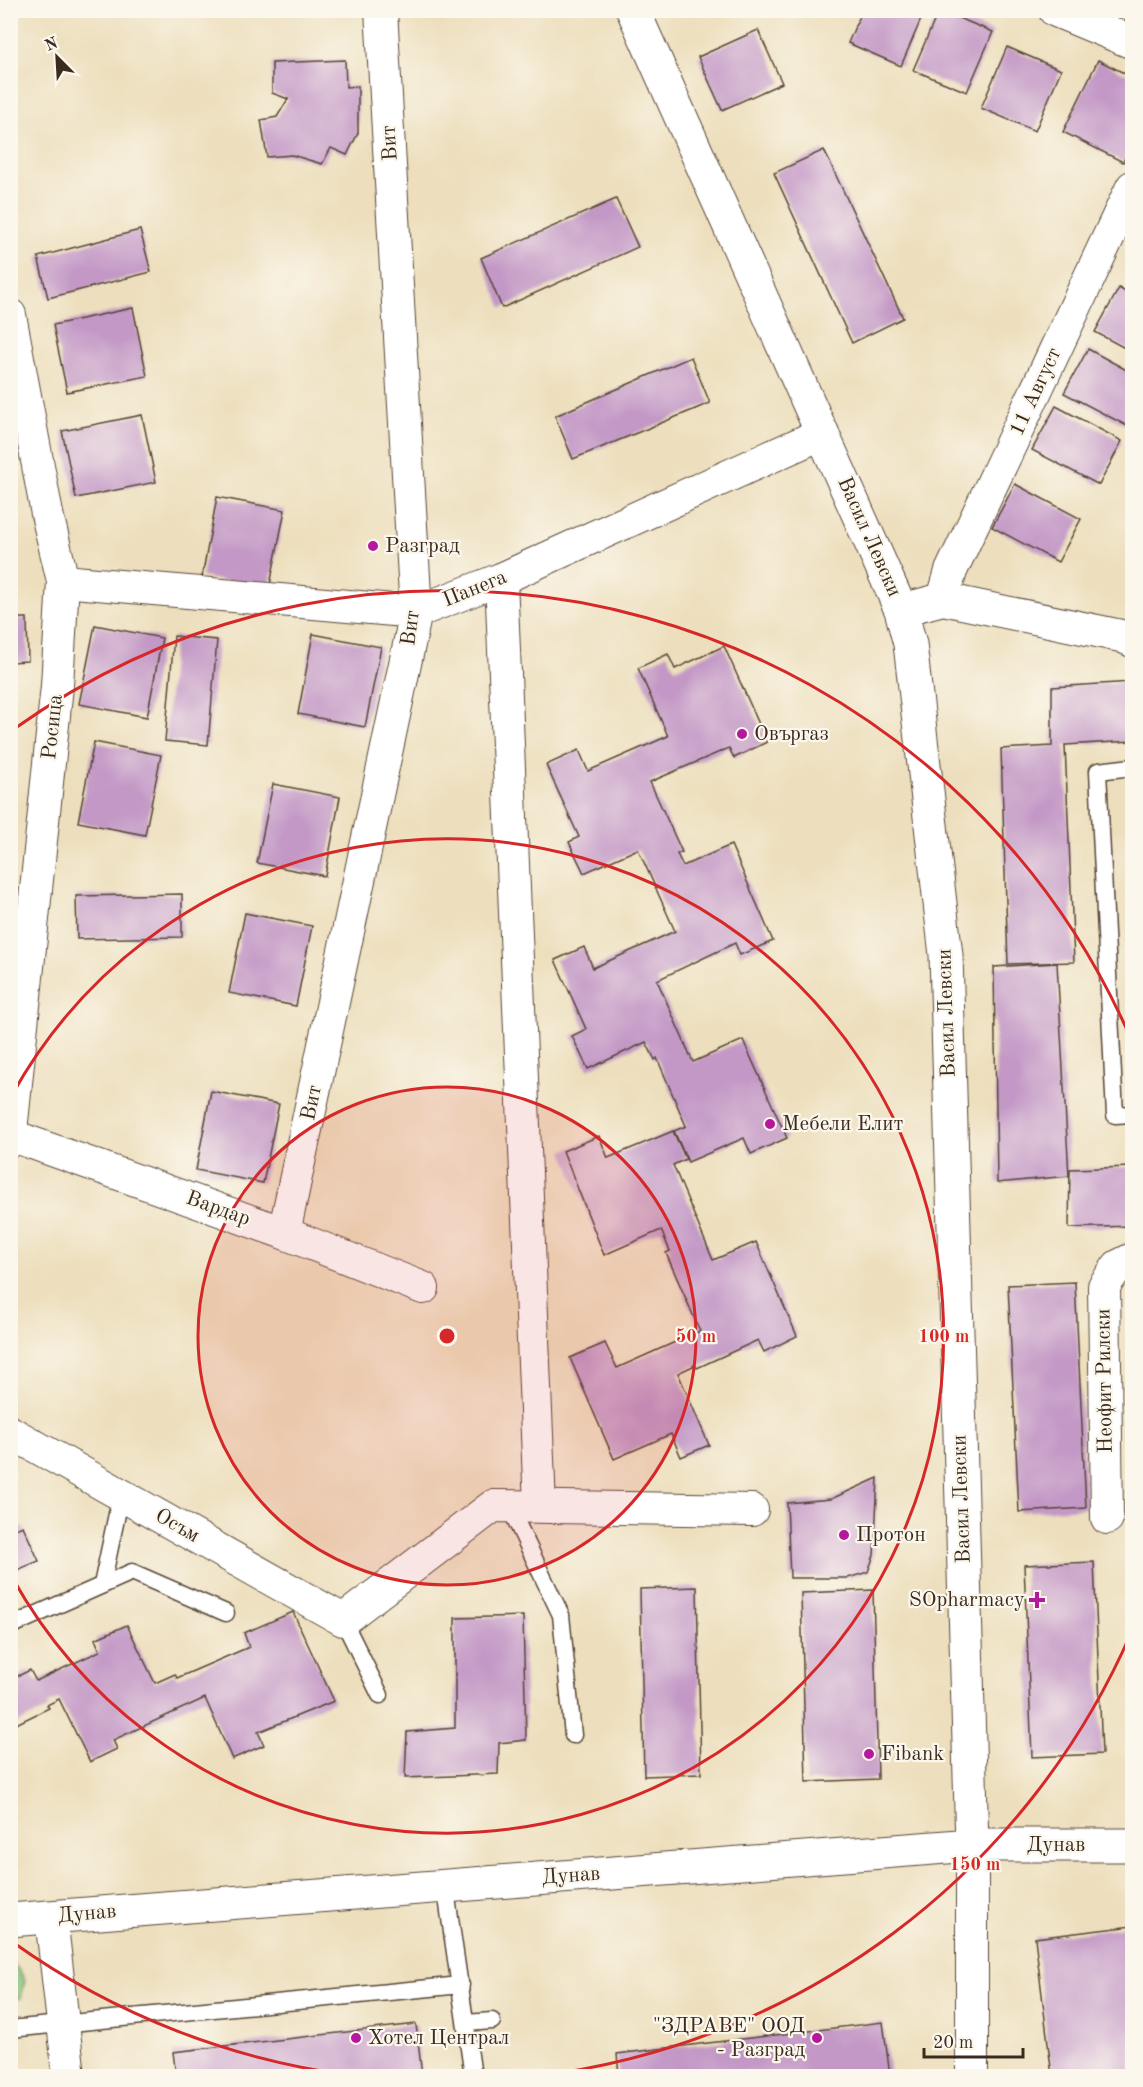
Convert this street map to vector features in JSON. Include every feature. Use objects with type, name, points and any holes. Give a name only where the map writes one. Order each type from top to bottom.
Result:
[{"type":"street","name":"Вит","points":[[284,1233],[416,612],[381,10]]},
{"type":"street","name":"Васил Левски","points":[[633,10],[901,610],[910,644],[946,955],[972,1845],[972,2076]]},
{"type":"street","points":[[1055,10],[1132,42]]},
{"type":"street","name":"11 Август","points":[[943,599],[951,571],[1132,187]]},
{"type":"street","name":"Росица","points":[[10,315],[47,514],[63,580],[57,686],[10,1141]]},
{"type":"street","name":"Панега","points":[[63,580],[416,612],[501,579],[823,432]]},
{"type":"street","points":[[501,579],[540,1506]]},
{"type":"street","points":[[901,610],[943,599],[1121,636],[1132,641]]},
{"type":"street","name":"Вардар","points":[[11,1136],[284,1233],[423,1288]]},
{"type":"street","name":"Неофит Рилски","points":[[1107,1518],[1104,1286],[1118,1266],[1132,1259]]},
{"type":"street","name":"Осъм","points":[[10,1432],[343,1620]]},
{"type":"street","points":[[343,1620],[494,1506],[752,1510]]},
{"type":"street","name":"Дунав","points":[[10,1920],[445,1884],[972,1845],[1132,1845]]},
{"type":"street","points":[[51,1917],[69,2076]]},
{"type":"lane","points":[[1132,767],[1098,771],[1115,1114],[1132,1114]]},
{"type":"lane","points":[[102,1585],[121,1495]]},
{"type":"lane","points":[[509,1506],[561,1615],[573,1735]]},
{"type":"lane","points":[[15,1624],[132,1572],[226,1613]]},
{"type":"lane","points":[[343,1620],[380,1695]]},
{"type":"lane","points":[[445,1884],[473,2076]]},
{"type":"lane","points":[[10,2029],[461,1985]]},
{"type":"lane","points":[[466,2024],[492,2021]]},
{"type":"green space","points":[[11,1965],[15,1965],[25,1980],[21,1998],[11,2001]]},
{"type":"building","points":[[220,10],[250,10],[250,12],[221,15]]},
{"type":"building","points":[[862,10],[925,10],[901,66],[848,43]]},
{"type":"building","points":[[939,10],[993,32],[967,92],[913,70]]},
{"type":"building","points":[[758,30],[782,83],[722,110],[698,57]]},
{"type":"building","points":[[1007,47],[1061,70],[1035,131],[981,108]]},
{"type":"building","points":[[345,60],[346,87],[358,86],[358,133],[347,155],[331,148],[322,164],[292,155],[267,157],[261,120],[277,117],[288,99],[272,93],[272,63]]},
{"type":"building","points":[[1098,60],[1132,77],[1132,143],[1123,162],[1063,132]]},
{"type":"building","points":[[824,150],[903,318],[852,343],[774,173]]},
{"type":"building","points":[[616,199],[638,247],[502,308],[481,258]]},
{"type":"building","points":[[140,230],[151,272],[48,298],[38,257]]},
{"type":"building","points":[[1119,288],[1132,296],[1132,352],[1095,332]]},
{"type":"building","points":[[133,308],[147,376],[67,392],[53,325]]},
{"type":"building","points":[[1088,349],[1132,373],[1131,428],[1064,393]]},
{"type":"building","points":[[691,357],[710,403],[573,459],[555,416]]},
{"type":"building","points":[[1056,406],[1122,441],[1099,485],[1032,450]]},
{"type":"building","points":[[142,415],[156,482],[76,498],[62,431]]},
{"type":"building","points":[[1015,484],[1081,519],[1058,562],[992,527]]},
{"type":"building","points":[[217,497],[285,510],[269,590],[202,577]]},
{"type":"building","points":[[10,618],[27,618],[28,661],[10,662]]},
{"type":"building","points":[[95,625],[162,638],[147,717],[79,704]]},
{"type":"building","points":[[313,634],[381,647],[365,727],[298,714]]},
{"type":"building","points":[[174,636],[217,640],[208,745],[165,741]]},
{"type":"building","points":[[724,646],[767,742],[734,758],[729,748],[650,782],[682,852],[677,854],[683,866],[731,845],[773,941],[740,955],[735,943],[657,980],[693,1062],[743,1040],[787,1138],[751,1154],[744,1138],[688,1162],[674,1131],[686,1126],[657,1058],[655,1060],[646,1042],[588,1069],[572,1036],[586,1029],[555,960],[584,947],[593,968],[675,931],[638,849],[584,873],[569,842],[579,837],[546,765],[579,750],[588,771],[668,736],[638,668],[668,654],[675,669]]},
{"type":"building","points":[[1132,682],[1132,741],[1065,745],[1074,962],[1008,964],[1001,749],[1052,746],[1052,687]]},
{"type":"building","points":[[14,705],[15,749],[10,749],[10,706]]},
{"type":"building","points":[[94,742],[161,755],[145,835],[78,822]]},
{"type":"building","points":[[273,784],[340,797],[325,876],[257,863]]},
{"type":"building","points":[[182,894],[182,937],[77,939],[76,896]]},
{"type":"building","points":[[245,913],[312,926],[296,1006],[229,993]]},
{"type":"building","points":[[1057,963],[1069,1176],[997,1183],[994,967]]},
{"type":"building","points":[[211,1091],[279,1104],[263,1183],[196,1170]]},
{"type":"building","points":[[673,1131],[686,1159],[673,1165],[713,1260],[756,1242],[797,1336],[764,1352],[758,1340],[697,1368],[695,1365],[678,1373],[709,1445],[681,1457],[671,1434],[614,1459],[570,1358],[605,1343],[617,1368],[700,1331],[666,1253],[670,1251],[661,1230],[604,1255],[563,1151],[599,1136],[608,1158]]},
{"type":"building","points":[[1132,1167],[1132,1226],[1069,1228],[1070,1169]]},
{"type":"building","points":[[1075,1282],[1086,1508],[1019,1512],[1008,1285]]},
{"type":"building","points":[[878,1478],[874,1555],[868,1572],[848,1578],[790,1578],[787,1503],[831,1499]]},
{"type":"building","points":[[23,1526],[39,1561],[10,1573],[10,1531]]},
{"type":"building","points":[[1094,1562],[1102,1754],[1032,1757],[1024,1565]]},
{"type":"building","points":[[697,1587],[701,1774],[644,1776],[640,1589]]},
{"type":"building","points":[[873,1590],[878,1779],[806,1782],[801,1593]]},
{"type":"building","points":[[293,1612],[334,1701],[258,1732],[264,1745],[232,1759],[205,1698],[113,1740],[117,1749],[90,1762],[59,1699],[47,1705],[49,1708],[10,1727],[10,1680],[30,1670],[36,1681],[100,1651],[95,1639],[127,1625],[155,1683],[175,1674],[177,1678],[249,1647],[244,1633]]},
{"type":"building","points":[[523,1616],[526,1740],[499,1743],[498,1774],[405,1778],[407,1732],[455,1728],[455,1618]]},
{"type":"building","points":[[1132,1926],[1132,2076],[1052,2076],[1035,1938]]},
{"type":"building","name":"\"ЗДРАВЕ\" ООД - Разград","points":[[883,2022],[890,2076],[619,2076],[617,2054]]},
{"type":"building","name":"Хотел Централ","points":[[416,2024],[422,2076],[176,2076],[173,2052]]},
{"type":"place","name":"Разград","points":[[373,546]]},
{"type":"place","name":"Овъргаз","points":[[742,734]]},
{"type":"place","name":"Мебели Елит","points":[[770,1124]]},
{"type":"place","name":"Протон","points":[[844,1535]]},
{"type":"place","name":"SOpharmacy","points":[[1037,1600]]},
{"type":"place","name":"Fibank","points":[[869,1754]]},
{"type":"place","name":"Хотел Централ","points":[[356,2038]]},
{"type":"place","name":"\"ЗДРАВЕ\" ООД - Разград","points":[[817,2038]]}]
